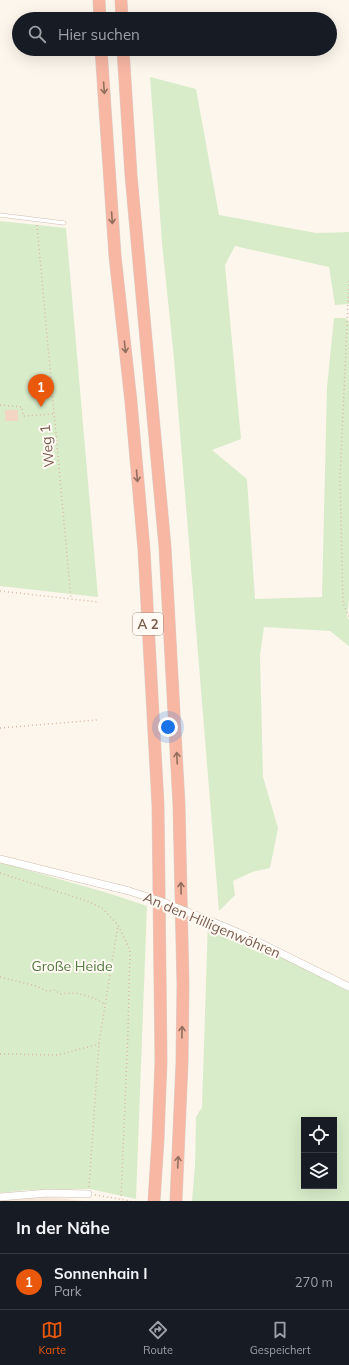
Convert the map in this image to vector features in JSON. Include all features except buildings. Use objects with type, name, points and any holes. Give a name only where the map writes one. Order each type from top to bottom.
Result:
[{"type":"highway","points":[[99,0],[100,12]]},
{"type":"highway","points":[[121,0],[122,12]]},
{"type":"highway","name":"A 2","points":[[101,56],[115,256],[131,402],[144,550],[158,805],[161,1061],[154,1201]]},
{"type":"highway","name":"A 2","points":[[123,56],[131,175],[165,547],[180,805],[183,985],[176,1201]]},
{"type":"street","name":"An den Hilligenwöhren","points":[[0,859],[130,891],[160,901],[244,935],[349,987]]},
{"type":"street","points":[[0,1197],[27,1197],[48,1192],[87,1198]]},
{"type":"lane","points":[[0,215],[64,223]]},
{"type":"path","name":"Weg 1","points":[[37,219],[71,599]]},
{"type":"path","points":[[349,281],[340,479],[343,603],[349,616]]},
{"type":"path","points":[[0,405],[22,407],[23,416],[54,414]]},
{"type":"path","points":[[0,591],[98,602]]},
{"type":"path","points":[[0,728],[97,720]]},
{"type":"path","points":[[0,873],[87,901],[102,908],[118,925],[130,950],[121,1199]]},
{"type":"path","points":[[118,925],[99,1043],[87,1198],[121,1199],[131,1201]]},
{"type":"path","points":[[0,977],[36,986],[47,991],[55,990],[60,994],[71,992],[91,996],[105,1004]]},
{"type":"path","points":[[0,1054],[58,1055],[99,1043]]},
{"type":"shaded area","points":[[28,1194],[84,1201],[0,1201],[0,1197]]},
{"type":"green space","points":[[150,77],[196,89],[219,215],[316,233],[349,232],[349,304],[335,305],[329,267],[235,246],[225,265],[241,439],[212,450],[247,479],[255,599],[322,597],[327,387],[334,318],[346,318],[349,322],[349,599],[347,617],[349,620],[349,646],[330,631],[264,627],[260,655],[263,777],[278,828],[270,868],[252,872],[233,881],[235,895],[219,911],[174,359],[162,243]]},
{"type":"green space","points":[[0,221],[66,228],[98,597],[0,586]]},
{"type":"green space","name":"Große Heide","points":[[0,862],[147,906],[136,1199],[90,1189],[27,1190],[0,1193]]},
{"type":"green space","points":[[208,920],[349,987],[349,1201],[192,1201],[195,1166],[196,1117],[202,1107]]},
{"type":"place","name":"Sonnenhain I","points":[[41,407]]}]
